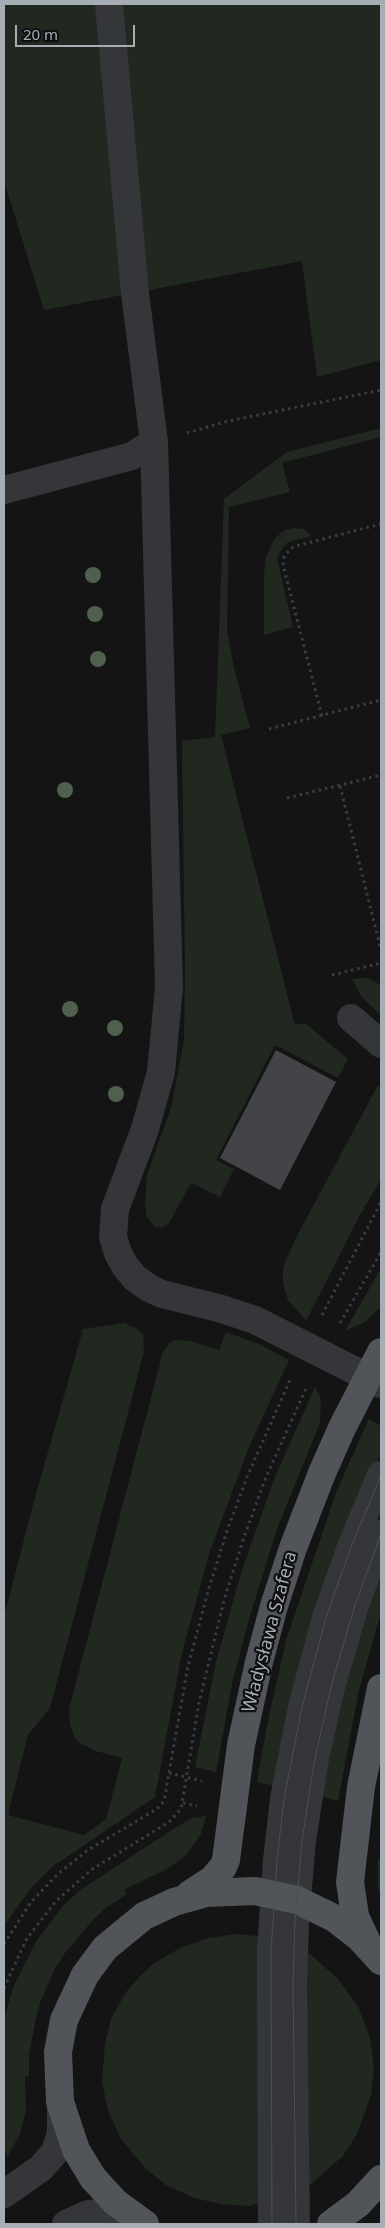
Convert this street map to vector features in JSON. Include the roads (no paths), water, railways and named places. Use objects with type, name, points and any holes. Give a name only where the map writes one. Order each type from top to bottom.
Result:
[{"type":"main road","name":"Władysława Szafera","points":[[174,1902],[209,1882],[218,1874],[226,1860],[244,1732],[259,1662],[274,1606],[293,1548],[322,1473],[374,1381],[381,1352]]},
{"type":"main road","points":[[376,1956],[355,1916],[350,1882],[361,1787],[381,1688]]},
{"type":"main road","points":[[143,2223],[115,2202],[84,2164],[69,2134],[60,2102],[57,2069],[61,2036],[70,2004],[85,1974],[105,1948],[130,1926],[158,1908],[206,1893],[256,1891],[285,1897],[334,1918],[360,1938],[376,1956]]},
{"type":"main road","points":[[342,2222],[381,2179]]},
{"type":"street","points":[[109,4],[135,293],[154,442],[169,987],[161,1072],[145,1129],[115,1209],[113,1220],[115,1243],[118,1254],[129,1271],[149,1288],[162,1294],[222,1309],[255,1320],[374,1381]]},
{"type":"street","points":[[4,490],[132,456],[154,442]]},
{"type":"street","points":[[351,1018],[381,1044]]},
{"type":"street","points":[[272,2224],[270,1997],[285,1897],[291,1840],[296,1733],[316,1651],[342,1569],[381,1475]]},
{"type":"street","points":[[222,1891],[243,1884],[258,1875],[274,1854],[291,1840],[310,1782],[331,1687],[354,1608],[381,1534]]},
{"type":"street","points":[[291,1840],[302,1860],[308,1883],[318,1903],[334,1918]]},
{"type":"street","points":[[285,1897],[293,1982],[296,2224]]},
{"type":"street","points":[[4,2194],[41,2168],[55,2152],[61,2133],[60,2102]]},
{"type":"street","points":[[66,2224],[88,2214],[104,2213],[126,2216],[143,2223]]},
{"type":"tram line","points":[[272,2224],[271,1951],[277,1860],[284,1799],[302,1707],[326,1618],[351,1547],[381,1475]]},
{"type":"tram line","points":[[296,2224],[293,1983],[295,1922],[302,1841],[314,1763],[331,1687],[354,1608],[381,1534]]}]
